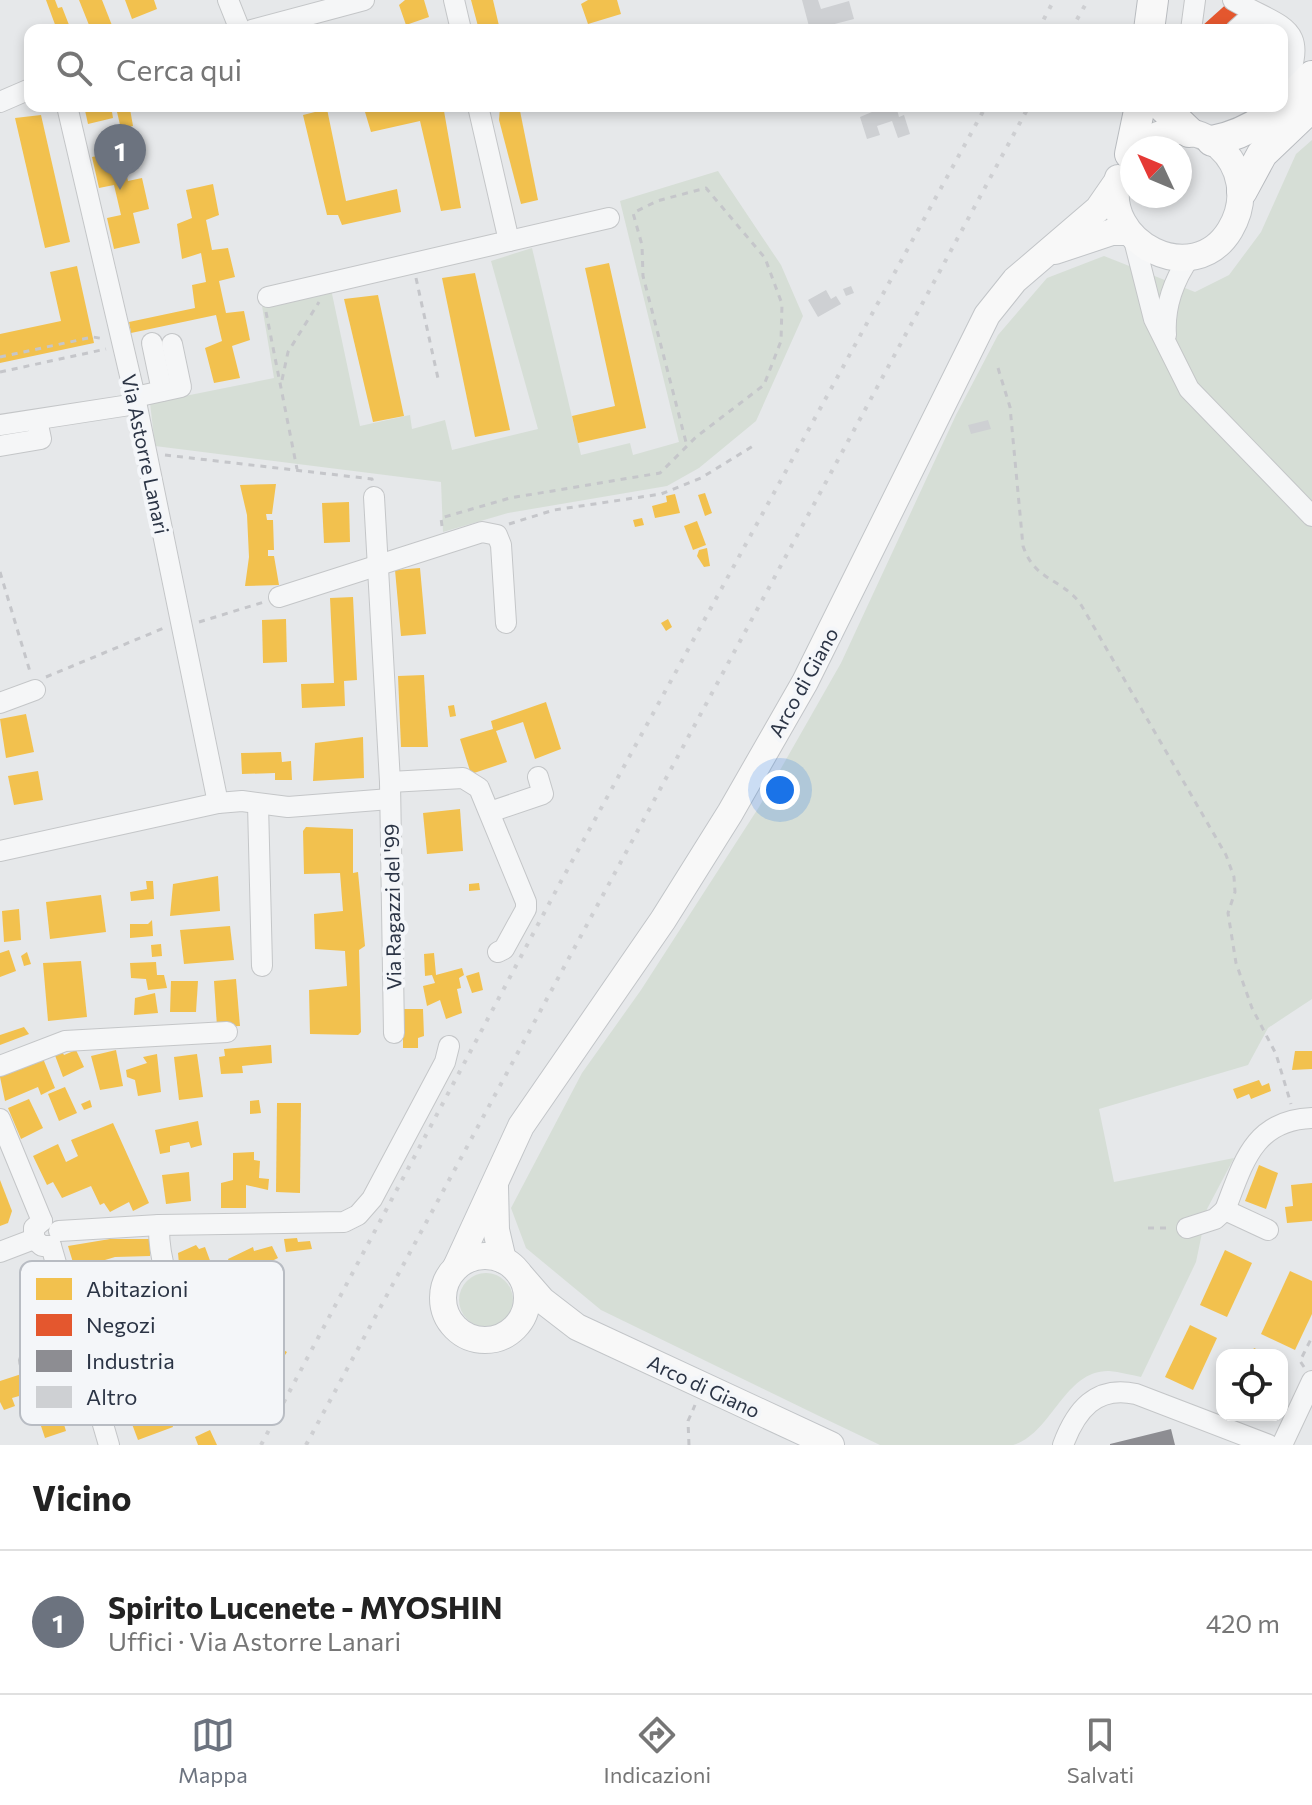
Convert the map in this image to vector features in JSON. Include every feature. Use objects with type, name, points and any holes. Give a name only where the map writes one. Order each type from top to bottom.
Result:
[{"type":"highway","points":[[1150,24],[1153,0]]},
{"type":"highway","points":[[1288,102],[1312,76]]},
{"type":"highway","points":[[1242,191],[1262,154],[1312,107]]},
{"type":"highway","points":[[1135,136],[1139,112]]},
{"type":"highway","points":[[1170,112],[1200,136],[1264,116]]},
{"type":"main road","points":[[1120,175],[1116,183],[1116,209],[1131,236],[1167,257],[1190,257],[1211,249],[1228,234],[1239,214],[1242,191],[1238,172],[1228,154],[1200,136],[1167,132],[1160,136]]},
{"type":"main road","name":"Arco di Giano","points":[[456,1267],[521,1126],[663,920],[730,813],[805,682],[987,315],[1015,280],[1098,209],[1116,183]]},
{"type":"main road","name":"Arco di Giano","points":[[1044,256],[1080,241],[1131,236]]},
{"type":"main road","name":"Arco di Giano","points":[[495,1183],[496,1230],[512,1268],[542,1300],[577,1327],[831,1445]]},
{"type":"main road","points":[[474,1257],[512,1268],[527,1299],[525,1310],[514,1328],[497,1338],[479,1339],[454,1326],[443,1301],[446,1282],[456,1267],[474,1257]]},
{"type":"main road","name":"Arco di Giano","points":[[514,1328],[577,1327]]},
{"type":"street","points":[[228,0],[238,24]]},
{"type":"street","points":[[274,24],[364,0]]},
{"type":"street","points":[[454,0],[460,24]]},
{"type":"street","points":[[1192,24],[1195,0]]},
{"type":"street","points":[[1233,0],[1281,24]]},
{"type":"street","points":[[1243,24],[1255,13]]},
{"type":"street","points":[[1288,28],[1296,38],[1297,57],[1288,79]]},
{"type":"street","points":[[0,102],[24,92]]},
{"type":"street","name":"Via Astorre Lanari","points":[[68,112],[135,400],[218,803]]},
{"type":"street","points":[[479,112],[509,241]]},
{"type":"street","points":[[268,297],[609,218]]},
{"type":"street","points":[[1131,236],[1154,319],[1197,399],[1312,516]]},
{"type":"street","points":[[1167,347],[1165,320],[1176,276],[1190,257]]},
{"type":"street","points":[[0,425],[135,400],[181,387],[162,344]]},
{"type":"street","points":[[0,446],[41,439],[37,420]]},
{"type":"street","name":"Via Ragazzi del '99","points":[[374,497],[390,790],[394,1033]]},
{"type":"street","points":[[279,597],[442,542],[482,532],[497,535],[501,545],[506,623]]},
{"type":"street","points":[[0,703],[35,690]]},
{"type":"street","points":[[490,812],[543,794],[538,777]]},
{"type":"street","points":[[0,851],[218,803],[288,807],[463,778],[479,788],[526,909],[504,949],[498,952]]},
{"type":"street","points":[[258,804],[262,966]]},
{"type":"street","points":[[0,1066],[65,1041],[227,1032]]},
{"type":"street","points":[[0,1252],[46,1234],[159,1225],[316,1225],[344,1222],[358,1215],[372,1199],[445,1062],[449,1046]]},
{"type":"street","points":[[1187,1228],[1215,1219],[1225,1210],[1253,1143],[1304,1118]]},
{"type":"street","points":[[0,1119],[54,1261]]},
{"type":"street","points":[[1225,1210],[1268,1230]]},
{"type":"street","points":[[159,1225],[158,1250],[162,1261]]},
{"type":"street","points":[[1282,1445],[1312,1381]]},
{"type":"street","points":[[1063,1445],[1088,1401],[1113,1391],[1136,1394],[1269,1445]]},
{"type":"street","points":[[103,1425],[109,1445]]},
{"type":"path","points":[[442,542],[441,518],[510,498],[660,473],[687,446],[764,385],[781,341],[782,304],[765,258],[706,188],[657,201],[633,213],[642,245],[643,276],[687,446]]},
{"type":"path","points":[[413,263],[439,383]]},
{"type":"path","points":[[281,383],[288,352],[317,309],[324,283]]},
{"type":"path","points":[[268,297],[263,298],[297,469]]},
{"type":"path","points":[[0,357],[93,337],[106,339],[107,349],[0,372]]},
{"type":"path","points":[[998,368],[1010,407],[1023,546],[1029,564],[1037,573],[1066,586],[1080,603],[1226,855],[1234,877],[1235,892],[1228,913],[1236,963],[1252,1008],[1304,1118]]},
{"type":"path","points":[[482,532],[554,510],[661,494],[701,478],[753,446]]},
{"type":"path","points":[[146,459],[163,455],[372,479],[374,497]]},
{"type":"path","points":[[0,572],[35,690]]},
{"type":"path","points":[[35,690],[44,677],[82,664],[157,629],[184,627],[279,597]]},
{"type":"path","points":[[1148,1228],[1187,1228]]},
{"type":"path","points":[[689,1445],[688,1421],[702,1386]]},
{"type":"shaded area","points":[[1312,140],[1312,999],[1268,1028],[1248,1065],[1099,1109],[1114,1182],[1234,1158],[1207,1209],[1196,1262],[1141,1377],[1109,1371],[1094,1373],[1069,1391],[1038,1429],[1013,1445],[880,1445],[601,1310],[526,1248],[511,1208],[582,1073],[641,990],[759,807],[841,663],[956,415],[998,335],[1047,278],[1104,256],[1195,292],[1229,275],[1261,232],[1296,154]]},
{"type":"shaded area","points":[[718,171],[781,265],[803,316],[756,421],[699,468],[667,486],[508,513],[443,532],[441,482],[155,446],[150,403],[274,378],[262,306],[331,289],[360,426],[410,415],[412,429],[445,420],[452,450],[538,429],[491,261],[532,248],[581,455],[630,443],[633,455],[679,442],[620,201]]},
{"type":"shaded area","points":[[486,1273],[505,1281],[513,1300],[505,1319],[486,1327],[467,1319],[459,1300],[467,1281]]},
{"type":"building: Abitazioni","points":[[46,0],[55,0],[58,8],[62,7],[69,24],[55,24]]},
{"type":"building: Abitazioni","points":[[79,0],[102,0],[111,24],[89,24]]},
{"type":"building: Abitazioni","points":[[125,0],[154,0],[157,9],[132,19]]},
{"type":"building: Abitazioni","points":[[405,0],[424,0],[429,17],[406,24],[399,5]]},
{"type":"building: Abitazioni","points":[[471,0],[493,0],[499,24],[477,24]]},
{"type":"building: Abitazioni","points":[[588,0],[617,0],[621,14],[588,24],[581,4]]},
{"type":"building: Abitazioni","points":[[85,112],[112,112],[113,118],[88,124]]},
{"type":"building: Abitazioni","points":[[117,112],[131,112],[133,126],[121,129]]},
{"type":"building: Abitazioni","points":[[328,112],[346,201],[397,189],[401,212],[342,225],[338,215],[327,215],[303,115]]},
{"type":"building: Abitazioni","points":[[365,112],[444,112],[461,208],[441,211],[420,121],[371,132]]},
{"type":"building: Abitazioni","points":[[500,112],[520,112],[538,200],[521,204],[499,120]]},
{"type":"building: Abitazioni","points":[[41,115],[70,242],[45,248],[15,118]]},
{"type":"building: Abitazioni","points":[[121,151],[128,181],[142,178],[149,209],[133,213],[140,243],[114,249],[107,218],[121,215],[114,185],[99,188],[92,157]]},
{"type":"building: Abitazioni","points":[[213,184],[219,215],[206,220],[212,250],[228,248],[235,277],[219,281],[226,313],[244,311],[250,340],[232,346],[240,378],[214,383],[205,348],[222,341],[216,315],[131,333],[129,322],[195,308],[192,285],[206,282],[201,253],[182,259],[177,224],[192,218],[186,190]]},
{"type":"building: Abitazioni","points":[[609,263],[646,428],[578,443],[572,416],[615,406],[585,268]]},
{"type":"building: Abitazioni","points":[[77,266],[94,343],[0,363],[0,334],[61,321],[50,272]]},
{"type":"building: Abitazioni","points":[[475,273],[510,430],[475,437],[442,278]]},
{"type":"building: Abitazioni","points":[[378,295],[404,416],[373,422],[344,299]]},
{"type":"building: Abitazioni","points":[[276,484],[272,514],[266,514],[267,520],[273,520],[274,550],[268,550],[268,556],[274,556],[279,585],[245,586],[249,557],[247,515],[240,485]]},
{"type":"building: Abitazioni","points":[[705,493],[712,513],[705,516],[698,495]]},
{"type":"building: Abitazioni","points":[[675,494],[680,513],[655,518],[652,506],[667,502],[666,496]]},
{"type":"building: Abitazioni","points":[[349,502],[350,542],[324,543],[322,503]]},
{"type":"building: Abitazioni","points":[[642,518],[644,525],[635,527],[633,520]]},
{"type":"building: Abitazioni","points":[[697,521],[706,545],[693,550],[684,526]]},
{"type":"building: Abitazioni","points":[[707,548],[710,566],[704,567],[697,556],[699,550]]},
{"type":"building: Abitazioni","points":[[420,568],[426,634],[401,636],[395,570]]},
{"type":"building: Abitazioni","points":[[353,597],[357,680],[344,681],[345,706],[302,708],[301,684],[334,683],[330,598]]},
{"type":"building: Abitazioni","points":[[286,619],[287,662],[263,663],[262,620]]},
{"type":"building: Abitazioni","points":[[668,619],[672,627],[666,631],[661,623]]},
{"type":"building: Abitazioni","points":[[424,675],[428,747],[401,747],[398,676]]},
{"type":"building: Abitazioni","points":[[546,702],[561,749],[535,759],[523,722],[496,731],[507,762],[471,774],[460,739],[493,729],[491,721]]},
{"type":"building: Abitazioni","points":[[454,705],[456,716],[450,717],[448,706]]},
{"type":"building: Abitazioni","points":[[26,714],[34,752],[6,758],[0,719]]},
{"type":"building: Abitazioni","points":[[363,737],[364,778],[313,781],[315,743]]},
{"type":"building: Abitazioni","points":[[281,752],[282,762],[291,761],[292,780],[275,780],[275,773],[242,774],[241,753]]},
{"type":"building: Abitazioni","points":[[38,771],[43,800],[14,805],[8,776]]},
{"type":"building: Abitazioni","points":[[460,809],[463,851],[427,854],[423,813]]},
{"type":"building: Abitazioni","points":[[306,827],[353,829],[353,873],[358,872],[365,946],[359,950],[361,1032],[358,1035],[310,1034],[309,990],[347,986],[345,951],[315,949],[314,914],[343,911],[340,873],[304,874],[303,831]]},
{"type":"building: Abitazioni","points":[[218,876],[220,911],[170,916],[173,884]]},
{"type":"building: Abitazioni","points":[[146,881],[153,881],[154,899],[131,901],[130,892],[147,889]]},
{"type":"building: Abitazioni","points":[[479,883],[480,890],[469,891],[469,884]]},
{"type":"building: Abitazioni","points":[[101,895],[106,932],[50,939],[46,902]]},
{"type":"building: Abitazioni","points":[[19,909],[21,940],[4,942],[2,911]]},
{"type":"building: Abitazioni","points":[[152,920],[153,936],[130,938],[130,924],[148,924]]},
{"type":"building: Abitazioni","points":[[230,926],[234,960],[184,964],[180,930]]},
{"type":"building: Abitazioni","points":[[161,944],[162,956],[152,957],[151,945]]},
{"type":"building: Abitazioni","points":[[9,950],[16,971],[0,977],[0,953]]},
{"type":"building: Abitazioni","points":[[27,952],[31,964],[24,966],[21,956]]},
{"type":"building: Abitazioni","points":[[434,953],[436,975],[462,968],[464,975],[459,978],[461,988],[457,989],[462,1013],[446,1019],[440,1000],[427,1006],[423,986],[435,983],[432,975],[425,976],[424,954]]},
{"type":"building: Abitazioni","points":[[81,961],[87,1017],[48,1021],[43,963]]},
{"type":"building: Abitazioni","points":[[156,962],[157,975],[164,975],[167,988],[148,990],[146,979],[131,978],[130,963]]},
{"type":"building: Abitazioni","points":[[479,972],[483,990],[472,993],[466,976]]},
{"type":"building: Abitazioni","points":[[236,979],[240,1026],[217,1027],[214,981]]},
{"type":"building: Abitazioni","points":[[171,981],[198,981],[196,1012],[170,1012]]},
{"type":"building: Abitazioni","points":[[155,993],[158,1013],[134,1015],[135,998]]},
{"type":"building: Abitazioni","points":[[403,1009],[423,1009],[424,1036],[418,1038],[418,1048],[403,1048]]},
{"type":"building: Abitazioni","points":[[24,1027],[29,1034],[0,1045],[0,1035]]},
{"type":"building: Abitazioni","points":[[271,1045],[272,1063],[242,1066],[243,1073],[221,1074],[219,1057],[225,1056],[224,1049]]},
{"type":"building: Abitazioni","points":[[60,1048],[64,1055],[76,1050],[84,1067],[63,1077],[53,1050]]},
{"type":"building: Abitazioni","points":[[116,1050],[123,1086],[100,1090],[91,1056]]},
{"type":"building: Abitazioni","points":[[1295,1051],[1312,1051],[1312,1069],[1292,1070]]},
{"type":"building: Abitazioni","points":[[157,1054],[161,1092],[138,1096],[135,1080],[127,1077],[126,1070],[147,1063],[143,1057]]},
{"type":"building: Abitazioni","points":[[197,1054],[203,1097],[179,1100],[174,1057]]},
{"type":"building: Abitazioni","points":[[42,1056],[55,1088],[41,1095],[38,1087],[5,1101],[0,1077],[7,1070]]},
{"type":"building: Abitazioni","points":[[1259,1080],[1262,1086],[1269,1083],[1271,1091],[1251,1099],[1249,1094],[1237,1099],[1233,1089]]},
{"type":"building: Abitazioni","points":[[65,1087],[77,1113],[59,1121],[48,1094]]},
{"type":"building: Abitazioni","points":[[29,1099],[43,1128],[21,1139],[8,1108]]},
{"type":"building: Abitazioni","points":[[90,1100],[92,1107],[84,1110],[81,1104]]},
{"type":"building: Abitazioni","points":[[259,1100],[261,1113],[250,1114],[250,1101]]},
{"type":"building: Abitazioni","points":[[277,1103],[301,1103],[300,1193],[276,1192]]},
{"type":"building: Abitazioni","points":[[198,1121],[202,1145],[191,1148],[189,1142],[170,1146],[170,1152],[160,1154],[155,1130]]},
{"type":"building: Abitazioni","points":[[113,1123],[149,1203],[133,1211],[129,1202],[110,1212],[104,1203],[100,1205],[91,1186],[62,1198],[53,1182],[47,1185],[33,1156],[58,1144],[66,1162],[78,1156],[71,1140]]},
{"type":"building: Abitazioni","points":[[254,1152],[254,1160],[260,1161],[259,1178],[269,1179],[268,1190],[246,1185],[246,1208],[221,1208],[221,1183],[233,1180],[233,1153]]},
{"type":"building: Abitazioni","points":[[1259,1165],[1278,1173],[1266,1209],[1245,1201]]},
{"type":"building: Abitazioni","points":[[189,1172],[191,1201],[166,1204],[162,1175]]},
{"type":"building: Abitazioni","points":[[0,1180],[12,1211],[8,1223],[0,1226]]},
{"type":"building: Abitazioni","points":[[1312,1183],[1312,1221],[1287,1223],[1285,1207],[1293,1206],[1291,1185]]},
{"type":"building: Abitazioni","points":[[297,1238],[298,1242],[310,1241],[312,1249],[286,1252],[284,1239]]},
{"type":"building: Abitazioni","points":[[110,1239],[150,1239],[150,1256],[73,1261],[68,1246]]},
{"type":"building: Abitazioni","points":[[196,1245],[199,1249],[205,1247],[210,1261],[179,1261],[178,1253]]},
{"type":"building: Abitazioni","points":[[272,1246],[278,1258],[272,1261],[228,1259],[253,1247],[254,1251]]},
{"type":"building: Abitazioni","points":[[1225,1250],[1252,1263],[1227,1317],[1200,1305]]},
{"type":"building: Abitazioni","points":[[1290,1271],[1312,1281],[1312,1314],[1295,1350],[1261,1334]]},
{"type":"building: Abitazioni","points":[[1190,1325],[1217,1338],[1193,1390],[1165,1377]]},
{"type":"building: Abitazioni","points":[[20,1374],[20,1396],[12,1398],[15,1406],[4,1410],[0,1402],[0,1381]]},
{"type":"building: Abitazioni","points":[[41,1425],[64,1425],[66,1431],[45,1438]]},
{"type":"building: Abitazioni","points":[[132,1425],[172,1425],[173,1427],[138,1440]]},
{"type":"building: Abitazioni","points":[[210,1430],[217,1445],[198,1445],[195,1437]]},
{"type":"building: Negozi","points":[[1231,0],[1258,2],[1232,24],[1204,24]]},
{"type":"building: Industria","points":[[1171,1429],[1175,1445],[1110,1445],[1110,1444]]},
{"type":"building: Altro","points":[[802,0],[818,0],[821,9],[849,1],[854,19],[835,24],[808,24]]},
{"type":"building: Altro","points":[[872,112],[898,112],[899,117],[904,115],[910,134],[898,138],[892,121],[877,126],[880,135],[867,139],[860,117]]},
{"type":"building: Altro","points":[[851,286],[854,293],[846,296],[843,289]]},
{"type":"building: Altro","points":[[826,290],[831,299],[836,296],[841,304],[818,317],[808,300]]},
{"type":"building: Altro","points":[[988,420],[991,429],[971,434],[968,425]]},
{"type":"railway","points":[[1041,24],[1054,0]]},
{"type":"railway","points":[[1074,24],[1088,0]]},
{"type":"railway","points":[[284,1402],[559,885],[983,112]]},
{"type":"railway","points":[[306,1445],[1026,112]]},
{"type":"railway","points":[[261,1445],[272,1425]]},
{"type":"place","name":"Spirito Lucenete - MYOSHIN","points":[[120,190]]}]
